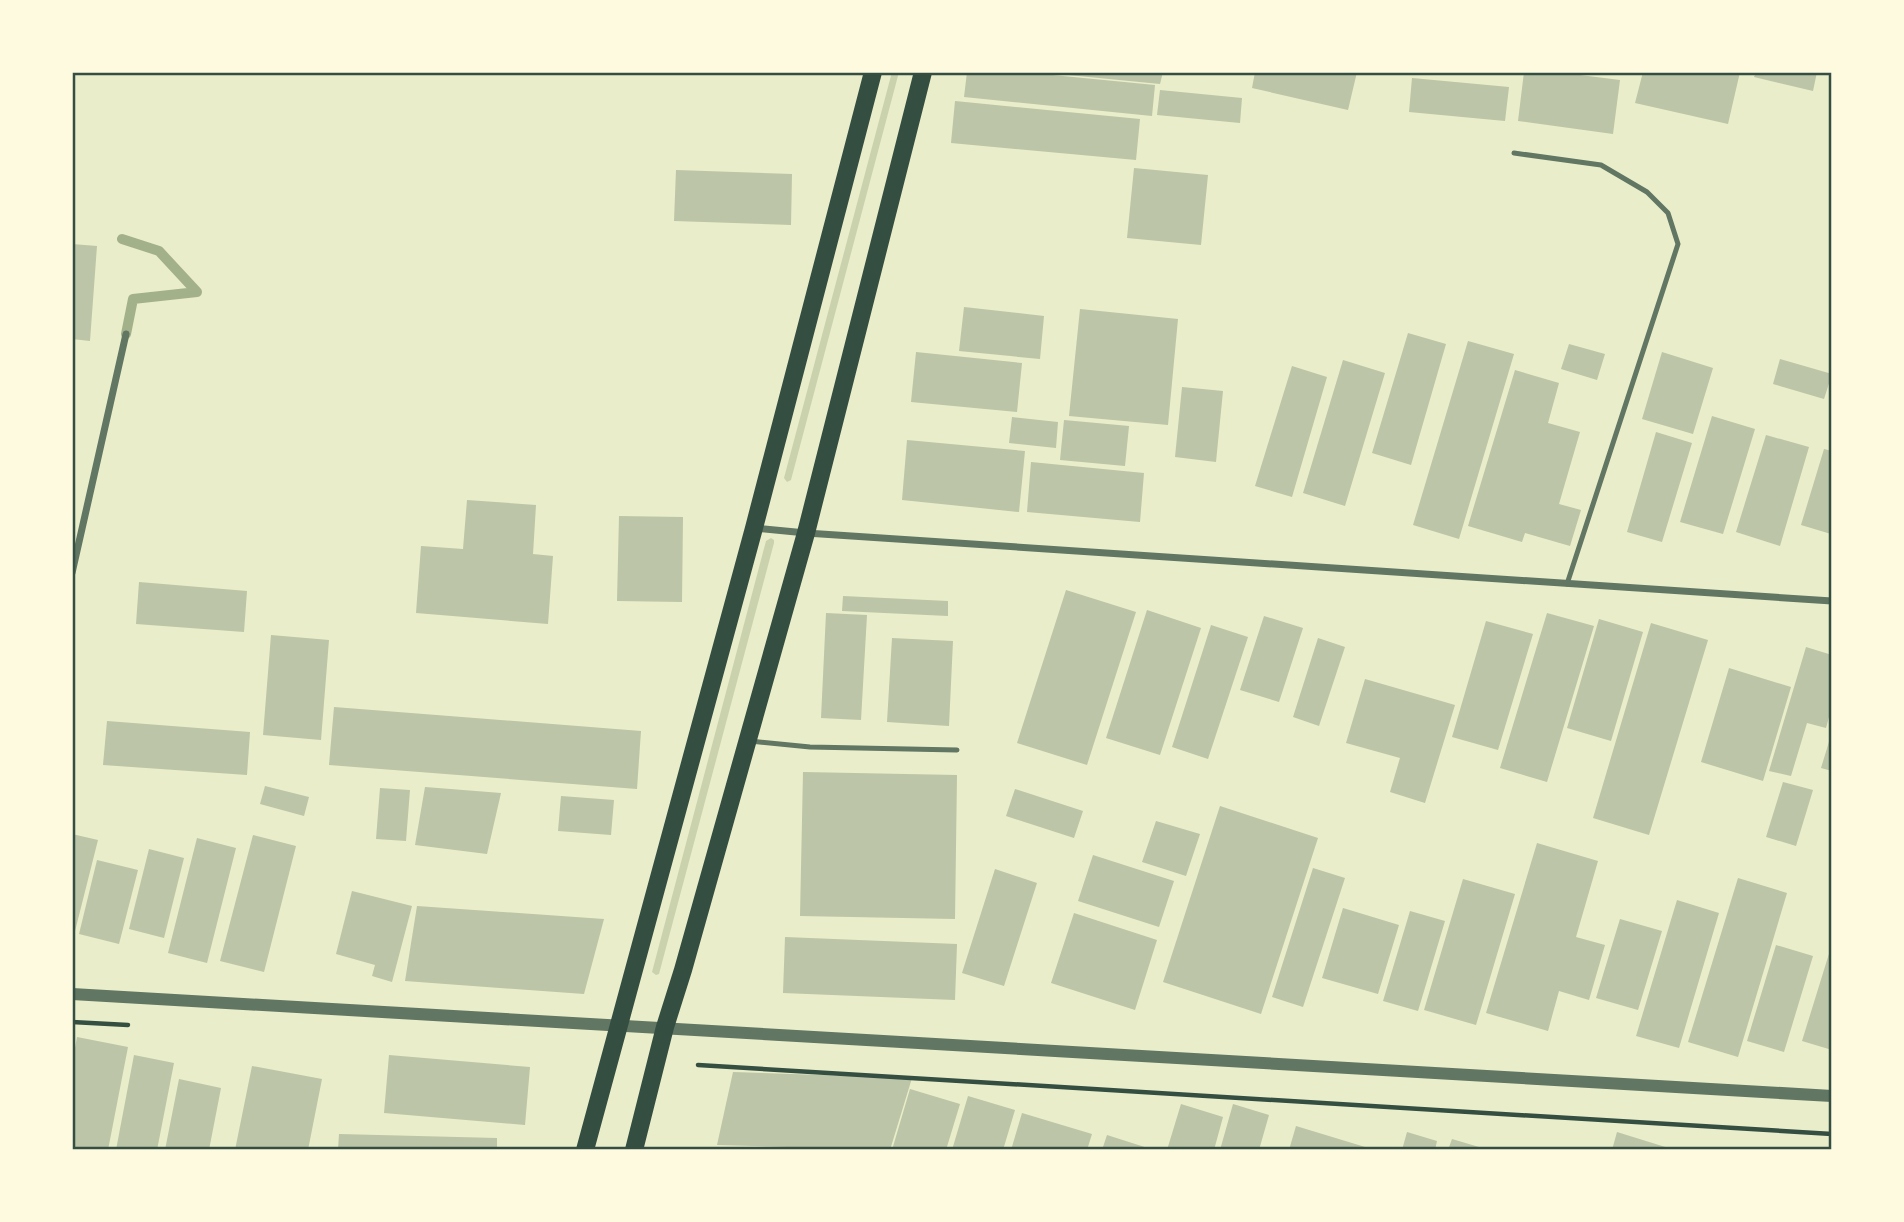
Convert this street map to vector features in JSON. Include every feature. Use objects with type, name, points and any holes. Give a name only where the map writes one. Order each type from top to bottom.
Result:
[{"type":"main road","points":[[585,1150],[754,528],[873,72]]},
{"type":"main road","points":[[634,1150],[665,1027],[806,533],[923,72]]},
{"type":"street","points":[[72,573],[126,334]]},
{"type":"street","points":[[754,528],[1832,601]]},
{"type":"street","points":[[72,994],[1832,1096]]},
{"type":"lane","points":[[1514,153],[1601,165],[1647,192],[1668,214],[1678,244],[1567,584]]},
{"type":"lane","points":[[747,741],[810,747],[957,750]]},
{"type":"path","points":[[698,1065],[1832,1134]]},
{"type":"green space","points":[[892,72],[899,72],[791,480],[787,482],[784,478]]},
{"type":"green space","points":[[771,538],[774,543],[659,974],[656,975],[652,972],[766,541]]},
{"type":"building","points":[[967,72],[1022,72],[1155,85],[1152,116],[964,97]]},
{"type":"building","points":[[1058,72],[1163,72],[1160,84]]},
{"type":"building","points":[[1255,72],[1357,72],[1348,110],[1252,88]]},
{"type":"building","points":[[1524,72],[1556,72],[1620,80],[1613,134],[1518,121]]},
{"type":"building","points":[[1643,72],[1740,72],[1728,124],[1635,103]]},
{"type":"building","points":[[1756,72],[1817,72],[1813,91],[1754,77]]},
{"type":"building","points":[[1412,78],[1509,87],[1505,121],[1409,112]]},
{"type":"building","points":[[1160,90],[1242,98],[1240,123],[1157,115]]},
{"type":"building","points":[[955,101],[1140,119],[1136,160],[951,143]]},
{"type":"building","points":[[1134,168],[1208,175],[1201,245],[1127,238]]},
{"type":"building","points":[[676,170],[792,174],[791,225],[674,221]]},
{"type":"building","points":[[72,244],[97,246],[90,341],[72,339]]},
{"type":"building","points":[[964,307],[1044,316],[1040,359],[959,351]]},
{"type":"building","points":[[1080,309],[1178,319],[1168,425],[1069,416]]},
{"type":"building","points":[[1408,333],[1446,344],[1411,465],[1372,453]]},
{"type":"building","points":[[1468,341],[1514,354],[1459,539],[1413,525]]},
{"type":"building","points":[[1569,344],[1605,354],[1597,380],[1561,369]]},
{"type":"building","points":[[916,352],[1022,363],[1017,412],[911,402]]},
{"type":"building","points":[[1662,352],[1713,368],[1693,434],[1642,419]]},
{"type":"building","points":[[1780,359],[1832,374],[1824,399],[1773,384]]},
{"type":"building","points":[[1343,360],[1385,373],[1345,506],[1303,493]]},
{"type":"building","points":[[1292,366],[1327,377],[1292,497],[1255,486]]},
{"type":"building","points":[[1515,370],[1559,383],[1548,423],[1580,432],[1559,504],[1581,510],[1570,546],[1525,533],[1522,542],[1468,526]]},
{"type":"building","points":[[1182,387],[1223,391],[1216,462],[1175,457]]},
{"type":"building","points":[[1712,416],[1755,429],[1723,534],[1680,522]]},
{"type":"building","points":[[1012,417],[1058,422],[1056,448],[1009,443]]},
{"type":"building","points":[[1064,420],[1129,426],[1125,466],[1060,460]]},
{"type":"building","points":[[1656,432],[1692,443],[1662,542],[1627,532]]},
{"type":"building","points":[[1766,435],[1809,447],[1780,546],[1736,532]]},
{"type":"building","points":[[907,440],[1025,451],[1019,512],[902,500]]},
{"type":"building","points":[[1824,449],[1832,451],[1831,534],[1801,525]]},
{"type":"building","points":[[1031,462],[1144,473],[1140,522],[1027,512]]},
{"type":"building","points":[[467,500],[536,505],[533,554],[553,556],[548,624],[416,613],[421,546],[463,549]]},
{"type":"building","points":[[619,516],[683,517],[682,602],[617,601]]},
{"type":"building","points":[[139,582],[247,591],[244,632],[136,624]]},
{"type":"building","points":[[1066,590],[1136,612],[1087,765],[1017,743]]},
{"type":"building","points":[[843,596],[948,601],[948,616],[842,611]]},
{"type":"building","points":[[1147,610],[1201,628],[1160,755],[1106,738]]},
{"type":"building","points":[[826,613],[867,615],[861,720],[821,718]]},
{"type":"building","points":[[1547,613],[1594,626],[1547,782],[1500,768]]},
{"type":"building","points":[[1264,616],[1303,628],[1279,702],[1240,690]]},
{"type":"building","points":[[1599,619],[1643,632],[1611,741],[1567,728]]},
{"type":"building","points":[[1486,621],[1533,634],[1498,750],[1452,737]]},
{"type":"building","points":[[1651,623],[1708,640],[1649,835],[1593,818]]},
{"type":"building","points":[[1211,625],[1248,637],[1208,759],[1172,747]]},
{"type":"building","points":[[271,635],[329,640],[321,740],[263,735]]},
{"type":"building","points":[[892,638],[953,641],[949,726],[887,722]]},
{"type":"building","points":[[1318,638],[1345,647],[1319,726],[1293,717]]},
{"type":"building","points":[[1806,647],[1832,655],[1832,706],[1826,728],[1807,723],[1791,776],[1769,771]]},
{"type":"building","points":[[1729,668],[1791,687],[1763,781],[1701,762]]},
{"type":"building","points":[[1365,679],[1455,705],[1425,803],[1390,792],[1400,758],[1346,743]]},
{"type":"building","points":[[334,707],[641,731],[637,789],[329,765]]},
{"type":"building","points":[[107,721],[250,732],[247,775],[103,765]]},
{"type":"building","points":[[1832,732],[1832,771],[1821,768]]},
{"type":"building","points":[[803,772],[957,775],[955,919],[800,916]]},
{"type":"building","points":[[1783,782],[1813,790],[1796,846],[1766,837]]},
{"type":"building","points":[[265,786],[309,797],[304,816],[260,804]]},
{"type":"building","points":[[425,787],[501,793],[487,854],[415,845]]},
{"type":"building","points":[[380,788],[410,790],[406,841],[376,839]]},
{"type":"building","points":[[1015,789],[1083,811],[1074,838],[1006,816]]},
{"type":"building","points":[[561,796],[614,800],[611,835],[558,831]]},
{"type":"building","points":[[1220,806],[1318,838],[1261,1014],[1163,982]]},
{"type":"building","points":[[1156,821],[1200,834],[1186,876],[1142,862]]},
{"type":"building","points":[[72,834],[98,840],[73,939],[72,939]]},
{"type":"building","points":[[253,835],[296,846],[264,972],[220,961]]},
{"type":"building","points":[[197,838],[236,848],[207,963],[168,953]]},
{"type":"building","points":[[1537,843],[1598,861],[1576,937],[1605,945],[1589,1000],[1559,991],[1548,1031],[1486,1013]]},
{"type":"building","points":[[149,849],[184,858],[164,938],[129,929]]},
{"type":"building","points":[[1093,855],[1174,881],[1159,927],[1078,901]]},
{"type":"building","points":[[97,860],[138,870],[119,944],[79,934]]},
{"type":"building","points":[[1313,868],[1345,878],[1303,1007],[1272,997]]},
{"type":"building","points":[[995,869],[1037,883],[1004,986],[962,973]]},
{"type":"building","points":[[1738,878],[1787,893],[1738,1057],[1688,1042]]},
{"type":"building","points":[[1463,879],[1515,894],[1476,1025],[1424,1010]]},
{"type":"building","points":[[352,891],[412,906],[392,982],[372,976],[375,965],[336,954]]},
{"type":"building","points":[[1677,900],[1719,913],[1679,1048],[1636,1036]]},
{"type":"building","points":[[417,906],[604,919],[584,994],[405,981]]},
{"type":"building","points":[[1343,908],[1399,925],[1378,994],[1322,978]]},
{"type":"building","points":[[1410,911],[1445,921],[1418,1011],[1383,1001]]},
{"type":"building","points":[[1074,913],[1157,940],[1135,1010],[1051,983]]},
{"type":"building","points":[[1620,919],[1662,931],[1638,1010],[1596,998]]},
{"type":"building","points":[[785,937],[957,944],[955,1000],[783,993]]},
{"type":"building","points":[[1832,944],[1832,1050],[1802,1041]]},
{"type":"building","points":[[1776,945],[1813,956],[1784,1052],[1747,1041]]},
{"type":"building","points":[[77,1037],[128,1047],[108,1150],[72,1150],[72,1064]]},
{"type":"building","points":[[134,1055],[174,1063],[157,1150],[116,1150]]},
{"type":"building","points":[[389,1055],[530,1067],[525,1125],[384,1113]]},
{"type":"building","points":[[252,1066],[322,1079],[308,1150],[235,1150]]},
{"type":"building","points":[[733,1072],[912,1078],[890,1150],[717,1145]]},
{"type":"building","points":[[179,1079],[221,1088],[209,1150],[165,1150]]},
{"type":"building","points":[[910,1089],[960,1104],[946,1150],[892,1150]]},
{"type":"building","points":[[968,1096],[1015,1110],[1003,1150],[952,1150]]},
{"type":"building","points":[[1181,1104],[1223,1117],[1214,1150],[1167,1150]]},
{"type":"building","points":[[1233,1104],[1269,1115],[1259,1150],[1220,1150]]},
{"type":"building","points":[[1022,1113],[1092,1134],[1087,1150],[1011,1150]]},
{"type":"building","points":[[1296,1126],[1375,1150],[1289,1150]]},
{"type":"building","points":[[1407,1132],[1437,1141],[1435,1150],[1402,1150]]},
{"type":"building","points":[[1617,1132],[1675,1150],[1612,1150]]},
{"type":"building","points":[[339,1134],[497,1138],[497,1150],[338,1150]]},
{"type":"building","points":[[1107,1135],[1154,1150],[1102,1150]]},
{"type":"building","points":[[1452,1139],[1479,1147],[1478,1150],[1448,1150]]},
{"type":"waterway","points":[[122,239],[159,251],[197,292]]},
{"type":"waterway","points":[[126,334],[133,299],[197,292]]}]
